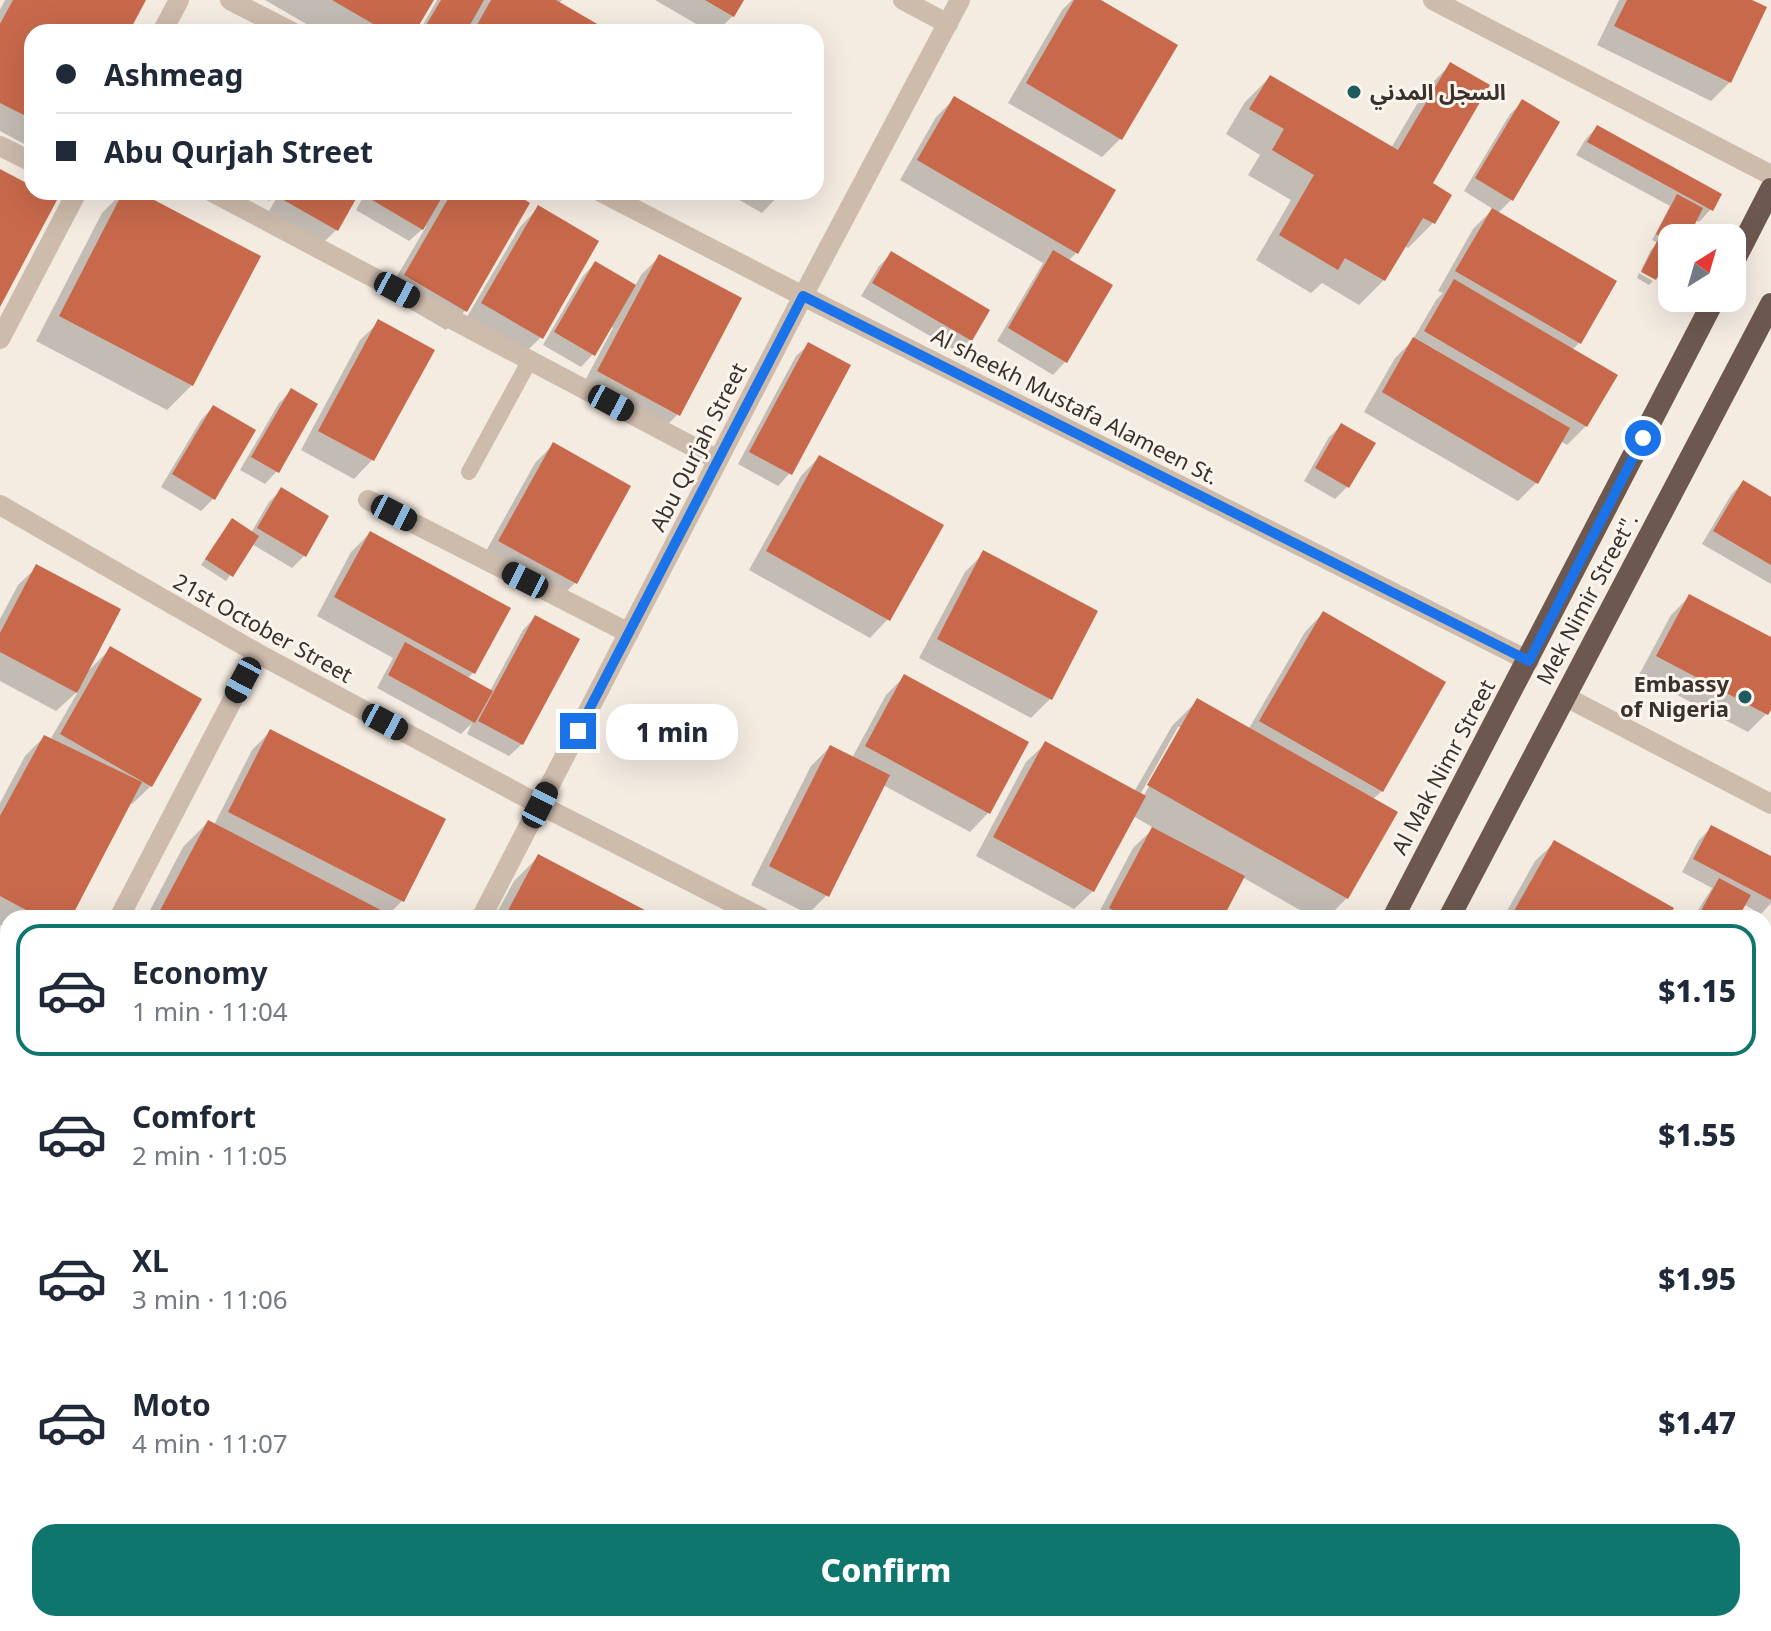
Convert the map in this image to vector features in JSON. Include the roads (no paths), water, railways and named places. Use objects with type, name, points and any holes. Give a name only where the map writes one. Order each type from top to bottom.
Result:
[{"type":"highway","points":[[1746,238],[1771,189]]},
{"type":"highway","name":"Mek Nimir Street\".","points":[[1453,910],[1771,304]]},
{"type":"highway","name":"Al Mak Nimr Street","points":[[1397,910],[1708,312]]},
{"type":"street","points":[[166,24],[179,0]]},
{"type":"street","points":[[230,0],[276,24]]},
{"type":"street","points":[[903,0],[948,24]]},
{"type":"street","name":"Abu Qurjah Street","points":[[485,910],[960,0]]},
{"type":"street","points":[[1433,0],[1771,175]]},
{"type":"street","points":[[0,146],[24,158]]},
{"type":"street","points":[[0,339],[73,200]]},
{"type":"street","points":[[227,200],[718,460]]},
{"type":"street","name":"Al sheekh Mustafa Alameen St.","points":[[617,200],[1529,661]]},
{"type":"street","points":[[368,500],[629,633]]},
{"type":"street","name":"21st October Street","points":[[0,505],[257,653],[540,805],[746,910]]},
{"type":"street","points":[[123,910],[257,653]]},
{"type":"street","points":[[1566,697],[1771,804]]},
{"type":"lane","points":[[469,472],[530,360]]},
{"type":"place","name":"السجل المدني","points":[[1354,92]]},
{"type":"place","name":"Embassy of Nigeria","points":[[1745,697]]}]
